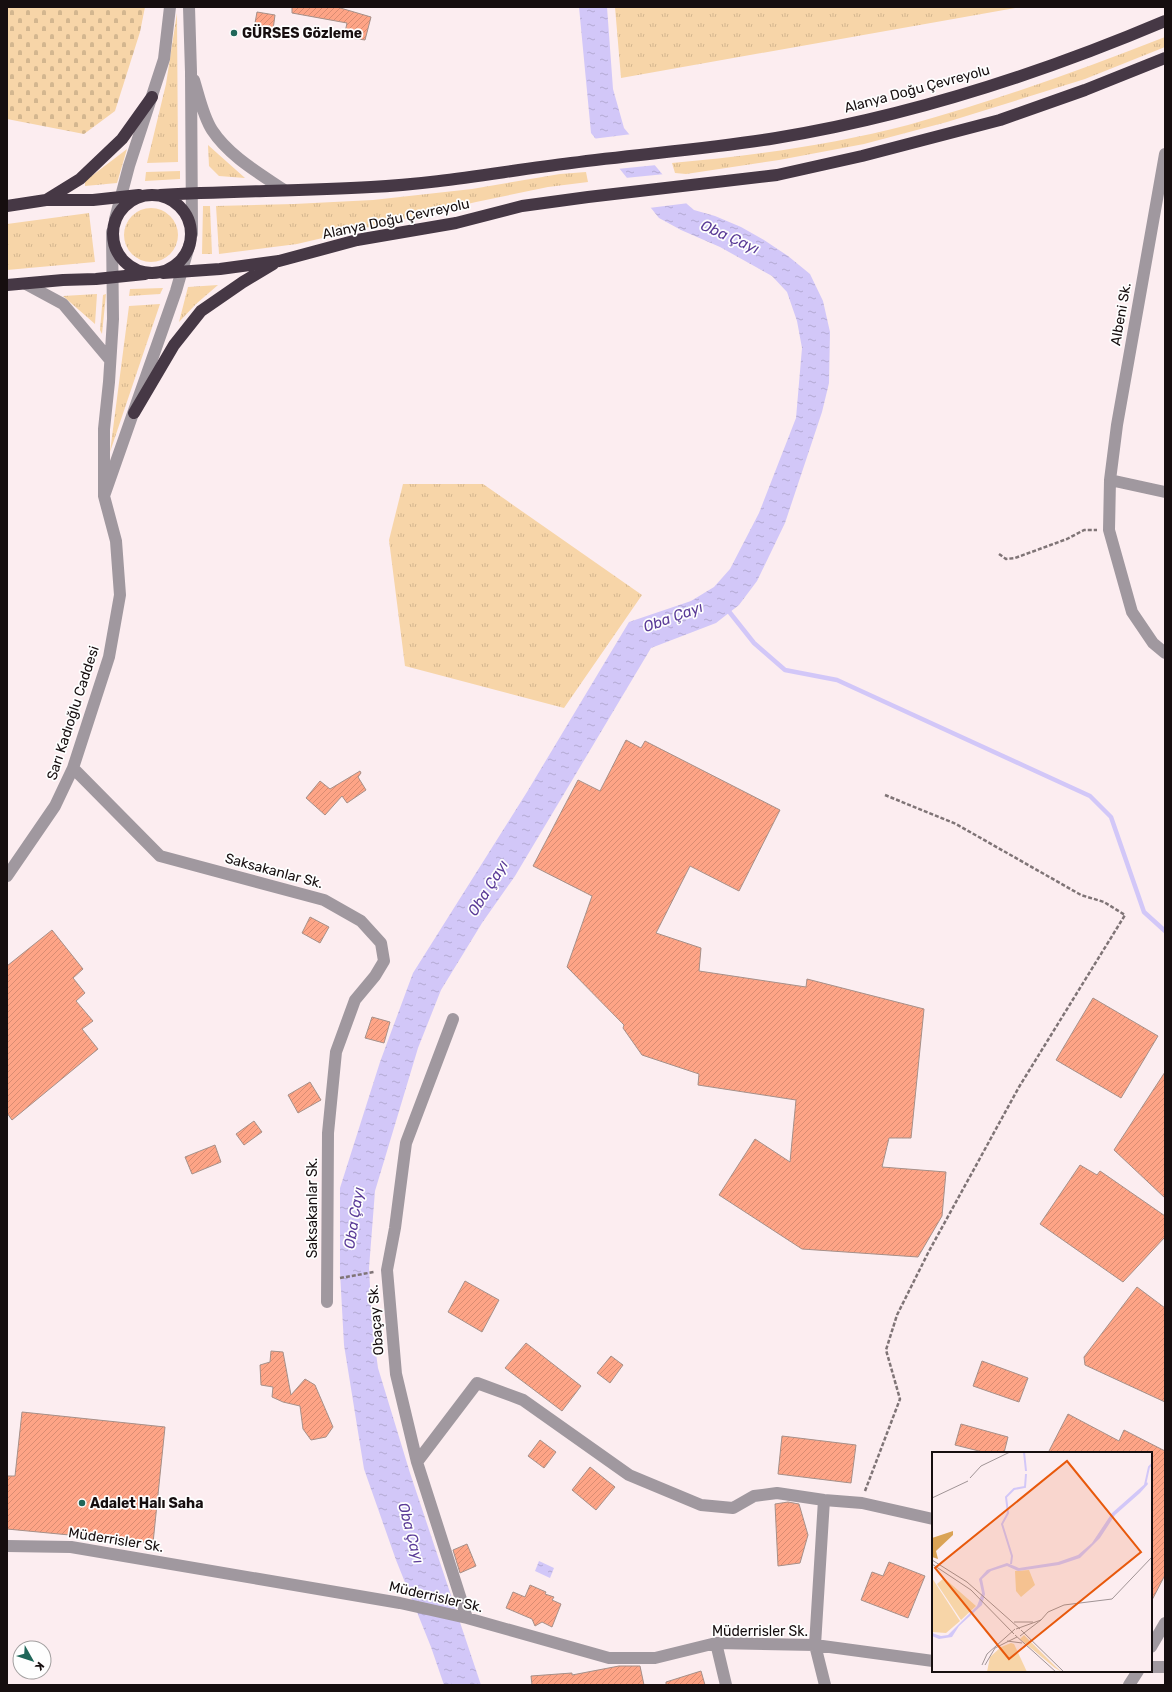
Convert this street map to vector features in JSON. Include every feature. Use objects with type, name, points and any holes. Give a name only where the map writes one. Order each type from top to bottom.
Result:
[{"type":"highway","name":"Alanya Doğu Çevreyolu","points":[[160,195],[373,187],[470,177],[572,162],[667,152],[775,138],[848,124],[928,104],[1053,65],[1112,43],[1165,20]]},
{"type":"highway","name":"Alanya Doğu Çevreyolu","points":[[7,285],[220,269],[279,261],[357,240],[456,223],[522,206],[588,196],[776,175],[862,156],[1000,120],[1085,90],[1165,58]]},
{"type":"highway","points":[[46,200],[80,179],[122,139],[152,97]]},
{"type":"highway","points":[[7,206],[46,200],[93,200],[146,195],[160,195],[172,200],[182,209],[189,221],[192,234],[184,257],[174,266],[157,273],[138,271],[128,265],[119,256],[114,245],[112,232],[116,219],[123,208],[133,199],[146,195]]},
{"type":"highway","points":[[134,413],[174,345],[201,311],[242,282],[279,261]]},
{"type":"street","points":[[116,219],[129,166],[164,59],[170,7]]},
{"type":"street","points":[[189,7],[192,234]]},
{"type":"street","points":[[191,72],[212,129],[224,146],[251,168],[284,190]]},
{"type":"street","name":"Albeni Sk.","points":[[1165,154],[1119,417],[1110,480],[1109,530],[1132,612],[1153,643],[1165,653]]},
{"type":"street","name":"Sarı Kadıoğlu Caddesi","points":[[7,876],[55,806],[73,768],[109,657],[120,595],[116,541],[104,496],[104,429],[113,319],[112,232]]},
{"type":"street","points":[[104,496],[134,413],[189,246]]},
{"type":"street","points":[[26,284],[63,304],[110,360]]},
{"type":"street","points":[[1110,480],[1165,492]]},
{"type":"street","name":"Saksakanlar Sk.","points":[[73,768],[160,856],[324,900],[361,921],[381,943],[384,961],[375,976],[355,1000],[336,1052],[328,1133],[327,1302]]},
{"type":"street","name":"Obaçay Sk.","points":[[453,1019],[406,1144],[395,1228],[387,1270],[396,1374],[417,1462],[467,1618]]},
{"type":"street","points":[[417,1462],[477,1383],[523,1400],[629,1475],[701,1505],[733,1508],[754,1496],[777,1493],[824,1500],[862,1503],[932,1520]]},
{"type":"street","points":[[824,1500],[815,1645],[932,1661]]},
{"type":"street","name":"Müderrisler Sk.","points":[[7,1546],[71,1547],[400,1603],[467,1618],[609,1658],[655,1658],[716,1643],[815,1645],[825,1685]]},
{"type":"street","points":[[1152,1645],[1165,1623]]},
{"type":"street","points":[[716,1643],[726,1685]]},
{"type":"street","points":[[1152,1667],[1165,1667]]},
{"type":"street","points":[[1129,1685],[1137,1672]]},
{"type":"path","points":[[999,554],[1006,559],[1015,558],[1067,539],[1084,530],[1109,530]]},
{"type":"path","points":[[862,1503],[868,1482],[900,1399],[886,1350],[897,1315],[928,1253],[1018,1087],[1125,915],[1104,902],[1081,895],[956,824],[885,795]]},
{"type":"path","points":[[327,1280],[387,1270]]},
{"type":"green space","points":[[7,7],[145,7],[140,32],[115,111],[84,134],[7,119]]},
{"type":"green space","points":[[615,7],[1021,7],[621,78]]},
{"type":"green space","points":[[177,13],[178,162],[147,163],[166,84]]},
{"type":"green space","points":[[1165,37],[1165,47],[1085,79],[947,122],[864,144],[779,160],[686,174],[675,173],[672,163],[791,149],[908,125],[973,106],[1038,84]]},
{"type":"green space","points":[[208,145],[245,178],[219,176],[209,166]]},
{"type":"green space","points":[[127,149],[117,183],[85,186],[85,181]]},
{"type":"green space","points":[[180,171],[180,179],[145,181],[146,172]]},
{"type":"green space","points":[[586,172],[588,182],[548,187],[476,202],[297,244],[219,254],[216,206],[373,200],[472,189],[560,174]]},
{"type":"green space","points":[[203,206],[210,206],[212,254],[202,254]]},
{"type":"green space","points":[[146,208],[156,208],[166,212],[174,220],[178,230],[178,240],[174,250],[166,258],[156,262],[146,262],[136,258],[128,250],[124,240],[124,230],[128,220],[136,212]]},
{"type":"green space","points":[[89,213],[95,262],[7,270],[7,224]]},
{"type":"green space","points":[[218,285],[196,304],[179,322],[188,287]]},
{"type":"green space","points":[[163,288],[160,294],[129,296],[130,289]]},
{"type":"green space","points":[[97,294],[95,324],[63,296]]},
{"type":"green space","points":[[106,294],[102,334],[100,330],[103,295]]},
{"type":"green space","points":[[160,304],[110,452],[129,306]]},
{"type":"green space","points":[[403,484],[483,484],[642,595],[564,708],[405,666],[389,540]]},
{"type":"water","name":"Oba Çayı","points":[[579,7],[607,7],[613,89],[624,128],[687,204],[694,210],[715,216],[741,227],[764,240],[788,256],[810,274],[823,301],[830,332],[829,383],[822,412],[785,523],[757,581],[739,605],[716,623],[651,648],[515,876],[482,923],[441,990],[418,1048],[375,1191],[369,1268],[372,1324],[378,1368],[410,1473],[481,1685],[444,1685],[431,1647],[396,1560],[364,1469],[344,1345],[340,1272],[340,1188],[380,1062],[413,973],[527,792],[629,622],[691,601],[714,587],[730,569],[759,513],[796,418],[802,348],[797,321],[787,292],[772,276],[720,247],[681,230],[659,218],[591,133]]},
{"type":"water","points":[[539,1561],[554,1568],[550,1578],[535,1571]]},
{"type":"pier","points":[[632,134],[657,165],[617,169],[592,139]]},
{"type":"pier","points":[[665,174],[689,203],[649,208],[625,178]]},
{"type":"building","points":[[292,7],[337,7],[371,17],[365,40],[344,37],[347,23],[292,13]]},
{"type":"building","points":[[257,12],[275,15],[272,37],[253,34]]},
{"type":"building","points":[[626,740],[641,748],[645,741],[780,810],[739,891],[690,866],[656,933],[701,948],[699,971],[806,987],[807,979],[924,1009],[911,1138],[889,1138],[882,1167],[946,1172],[942,1216],[918,1257],[802,1249],[719,1195],[755,1139],[790,1162],[796,1100],[698,1085],[699,1074],[642,1055],[623,1028],[624,1025],[567,967],[592,896],[533,866],[578,780],[600,791]]},
{"type":"building","points":[[360,771],[361,773],[358,777],[366,790],[347,803],[342,796],[325,815],[306,798],[320,781],[330,789]]},
{"type":"building","points":[[310,917],[329,927],[320,943],[302,933]]},
{"type":"building","points":[[52,930],[83,969],[73,978],[85,993],[76,1001],[93,1021],[82,1029],[98,1049],[12,1120],[7,1113],[7,966]]},
{"type":"building","points":[[1093,998],[1158,1036],[1121,1098],[1056,1060]]},
{"type":"building","points":[[372,1017],[390,1022],[384,1043],[365,1038]]},
{"type":"building","points":[[1165,1072],[1165,1198],[1114,1150]]},
{"type":"building","points":[[310,1082],[321,1100],[298,1113],[288,1095]]},
{"type":"building","points":[[254,1121],[262,1132],[244,1145],[236,1134]]},
{"type":"building","points":[[215,1145],[221,1162],[192,1174],[185,1157]]},
{"type":"building","points":[[1080,1165],[1097,1175],[1100,1171],[1165,1216],[1165,1237],[1123,1282],[1040,1224]]},
{"type":"building","points":[[465,1281],[499,1300],[482,1332],[448,1312]]},
{"type":"building","points":[[1137,1287],[1165,1308],[1165,1402],[1085,1365],[1084,1357]]},
{"type":"building","points":[[526,1343],[581,1386],[562,1411],[505,1368]]},
{"type":"building","points":[[271,1351],[283,1352],[291,1395],[305,1379],[315,1385],[333,1427],[326,1437],[311,1440],[303,1429],[300,1406],[283,1402],[272,1397],[273,1387],[261,1385],[260,1365],[270,1362]]},
{"type":"building","points":[[611,1356],[623,1365],[610,1383],[597,1373]]},
{"type":"building","points":[[982,1361],[1028,1378],[1019,1402],[973,1386]]},
{"type":"building","name":"Adalet Halı Saha","points":[[22,1412],[165,1427],[153,1543],[7,1529],[7,1476],[15,1476]]},
{"type":"building","points":[[1068,1414],[1119,1441],[1124,1430],[1165,1451],[1165,1575],[1152,1600],[1152,1452],[1049,1452]]},
{"type":"building","points":[[961,1424],[1008,1437],[1004,1452],[983,1452],[955,1445]]},
{"type":"building","points":[[782,1436],[856,1445],[851,1483],[778,1474]]},
{"type":"building","points":[[540,1440],[556,1452],[544,1468],[528,1456]]},
{"type":"building","points":[[590,1467],[615,1487],[596,1510],[572,1490]]},
{"type":"building","points":[[788,1502],[799,1504],[808,1535],[800,1563],[778,1566],[775,1504]]},
{"type":"building","points":[[467,1544],[476,1566],[460,1573],[453,1550]]},
{"type":"building","points":[[889,1562],[925,1576],[908,1618],[861,1600],[872,1572],[883,1576]]},
{"type":"building","points":[[530,1585],[546,1592],[545,1594],[554,1597],[552,1600],[561,1604],[552,1627],[542,1622],[535,1626],[532,1619],[506,1608],[513,1592],[525,1597]]},
{"type":"building","points":[[619,1666],[640,1666],[644,1685],[532,1685],[531,1676],[572,1673],[572,1675]]},
{"type":"building","points":[[701,1671],[705,1685],[666,1685],[666,1682]]},
{"type":"waterway","points":[[727,609],[754,643],[785,670],[837,680],[1090,796],[1111,817],[1144,912],[1165,931]]},
{"type":"place","name":"GÜRSES Gözleme","points":[[234,33]]},
{"type":"place","name":"Adalet Halı Saha","points":[[82,1503]]}]
